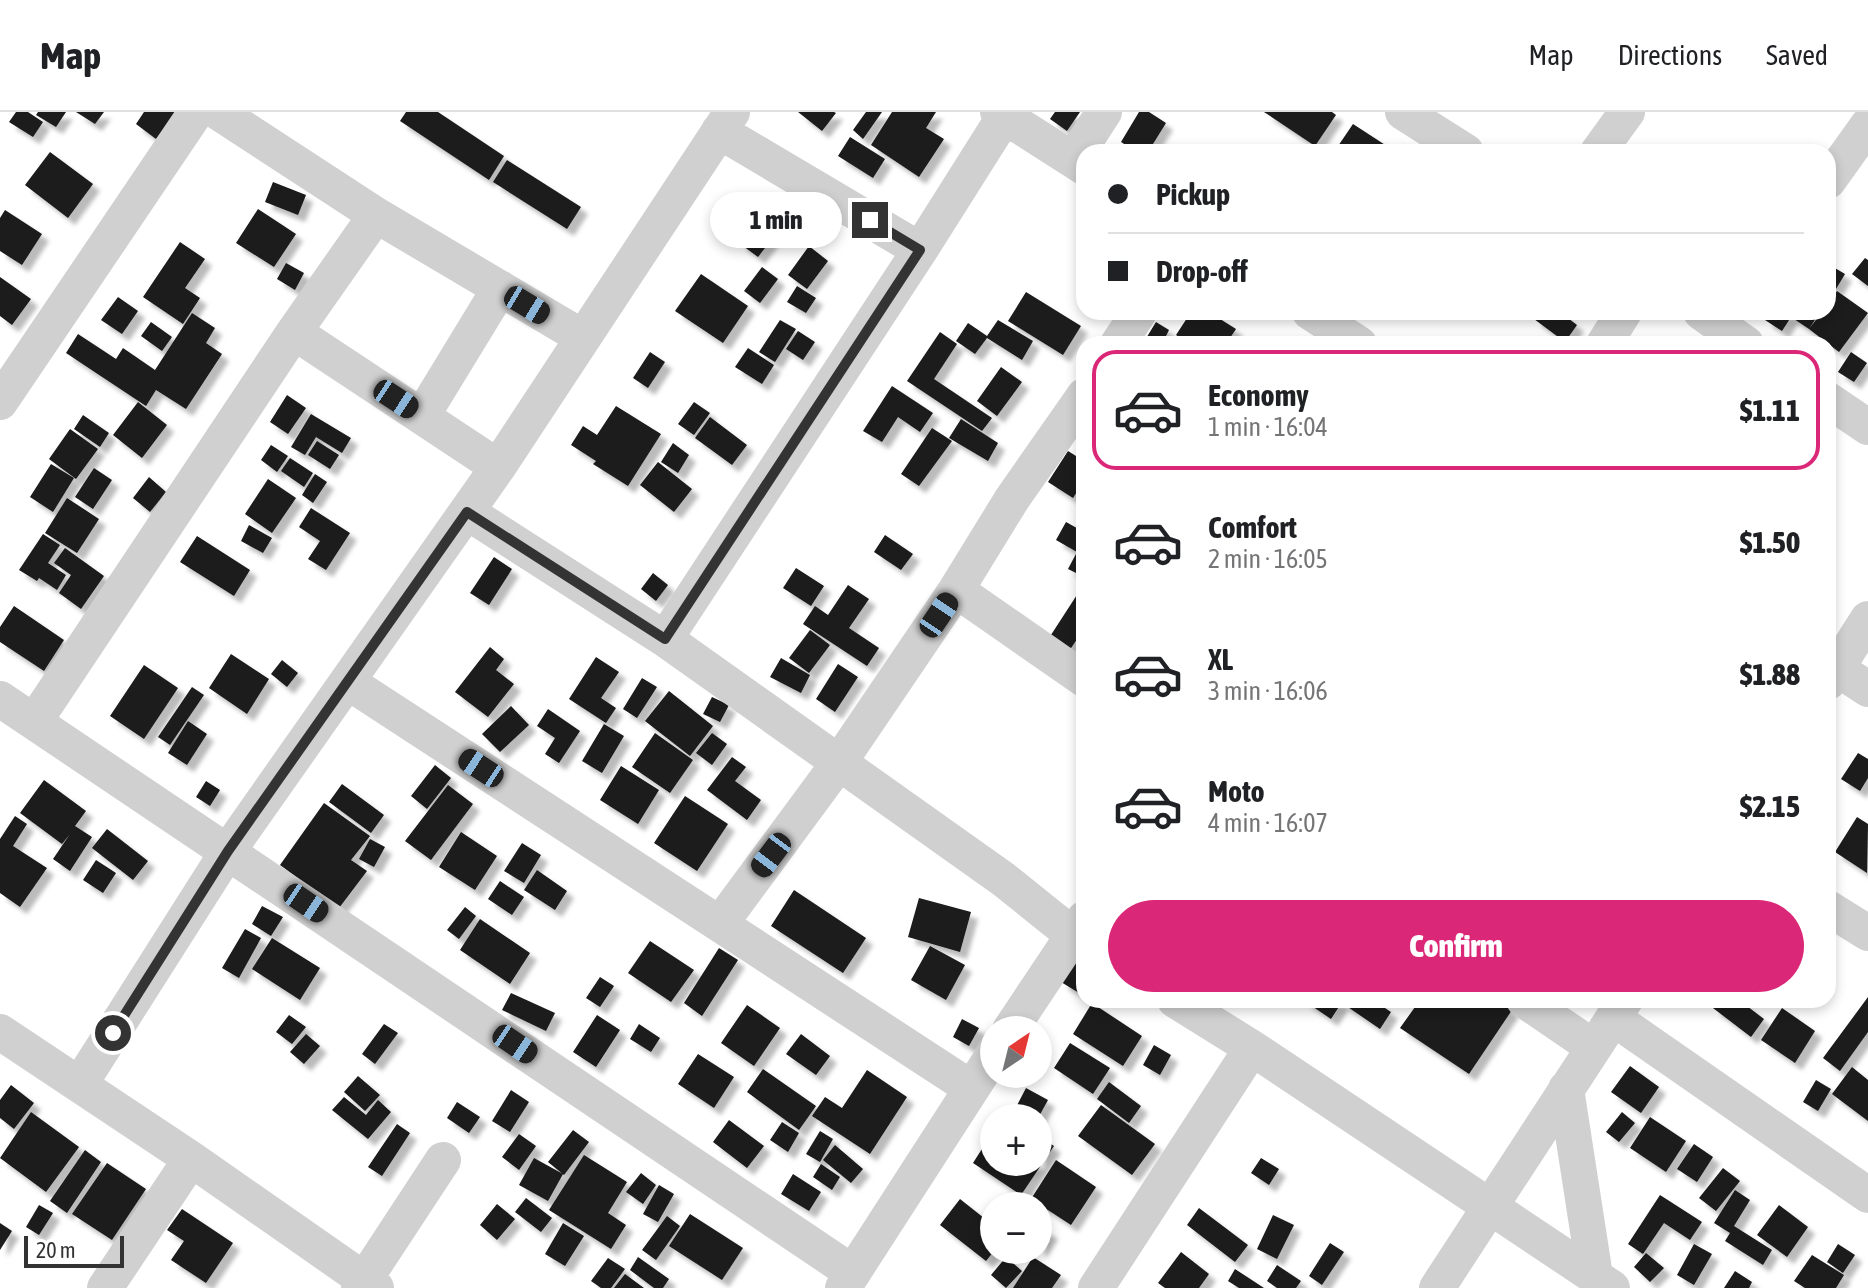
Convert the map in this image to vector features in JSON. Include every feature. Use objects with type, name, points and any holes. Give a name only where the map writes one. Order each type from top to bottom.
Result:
[{"type":"street","points":[[0,402],[196,112]]},
{"type":"street","points":[[218,112],[376,215],[582,337]]},
{"type":"street","points":[[1089,144],[1104,112]]},
{"type":"street","points":[[1403,112],[1453,144]]},
{"type":"street","points":[[1604,144],[1627,112]]},
{"type":"street","points":[[665,639],[920,250],[1001,114],[1076,162]]},
{"type":"street","points":[[80,1084],[228,851],[498,467],[726,122],[920,250]]},
{"type":"street","points":[[1836,170],[1868,125]]},
{"type":"street","points":[[34,722],[294,332],[376,215]]},
{"type":"street","points":[[422,416],[500,288]]},
{"type":"street","points":[[1322,320],[1347,336]]},
{"type":"street","points":[[294,332],[498,467]]},
{"type":"street","points":[[1836,405],[1868,427]]},
{"type":"street","points":[[720,924],[838,764],[956,590],[1012,499],[1076,420]]},
{"type":"street","points":[[467,512],[665,639],[1076,930]]},
{"type":"street","points":[[956,590],[1076,673]]},
{"type":"street","points":[[1836,664],[1868,619]]},
{"type":"street","points":[[1836,673],[1868,689]]},
{"type":"street","points":[[348,682],[971,1088]]},
{"type":"street","points":[[0,699],[228,851],[848,1280],[980,1075]]},
{"type":"street","points":[[1836,913],[1868,933]]},
{"type":"street","points":[[1020,1016],[1076,939]]},
{"type":"street","points":[[1188,1008],[1604,1282]]},
{"type":"street","points":[[1536,1008],[1593,1047]]},
{"type":"street","points":[[1437,1288],[1619,1009],[1868,1195]]},
{"type":"street","points":[[0,1032],[191,1159],[366,1285],[443,1160]]},
{"type":"street","points":[[1096,1288],[1252,1048]]},
{"type":"street","points":[[1566,1089],[1604,1282]]},
{"type":"street","points":[[105,1288],[191,1159]]},
{"type":"building","points":[[16,112],[28,112],[43,122],[33,137],[9,122]]},
{"type":"building","points":[[38,112],[66,112],[56,127],[36,115]]},
{"type":"building","points":[[76,112],[104,112],[95,124]]},
{"type":"building","points":[[144,112],[177,112],[156,139],[136,124]]},
{"type":"building","points":[[406,112],[438,112],[504,156],[489,180],[400,121]]},
{"type":"building","points":[[798,112],[834,112],[836,113],[822,131]]},
{"type":"building","points":[[866,112],[882,112],[863,139],[853,130]]},
{"type":"building","points":[[892,112],[936,112],[926,128],[944,139],[919,177],[871,145]]},
{"type":"building","points":[[1055,112],[1080,112],[1067,131],[1050,119]]},
{"type":"building","points":[[1139,112],[1149,112],[1166,123],[1153,144],[1121,142]]},
{"type":"building","points":[[1264,112],[1332,112],[1336,115],[1316,144]]},
{"type":"building","points":[[1353,124],[1384,144],[1339,144]]},
{"type":"building","points":[[850,137],[885,159],[873,178],[838,156]]},
{"type":"building","points":[[50,152],[93,184],[68,218],[25,185]]},
{"type":"building","points":[[507,160],[581,207],[567,229],[493,182]]},
{"type":"building","points":[[273,182],[306,195],[298,215],[265,202]]},
{"type":"building","points":[[258,209],[296,234],[274,267],[236,243]]},
{"type":"building","points":[[5,210],[42,234],[22,265],[0,251],[0,218]]},
{"type":"building","points":[[753,225],[772,239],[758,257],[739,243]]},
{"type":"building","points":[[180,242],[205,259],[185,288],[200,298],[183,324],[143,297]]},
{"type":"building","points":[[809,246],[828,261],[807,289],[788,275]]},
{"type":"building","points":[[1865,258],[1868,260],[1868,286],[1852,274]]},
{"type":"building","points":[[286,263],[304,273],[295,290],[277,279]]},
{"type":"building","points":[[762,267],[778,279],[760,303],[744,291]]},
{"type":"building","points":[[1836,269],[1845,274],[1836,289]]},
{"type":"building","points":[[701,274],[748,306],[723,343],[675,311]]},
{"type":"building","points":[[0,277],[31,299],[12,325],[0,316]]},
{"type":"building","points":[[797,286],[816,298],[806,313],[787,302]]},
{"type":"building","points":[[1026,292],[1081,326],[1063,355],[1008,321]]},
{"type":"building","points":[[1836,292],[1868,313],[1839,352],[1836,350],[1836,336],[1818,336],[1809,329],[1816,320],[1836,320]]},
{"type":"building","points":[[118,297],[138,311],[122,334],[101,320]]},
{"type":"building","points":[[192,313],[215,328],[206,343],[222,354],[186,409],[156,390],[146,406],[66,353],[78,334],[116,359],[123,348],[155,370]]},
{"type":"building","points":[[780,320],[796,329],[775,362],[759,352]]},
{"type":"building","points":[[998,320],[1033,341],[1022,360],[987,338],[975,354],[956,341],[968,323],[987,336]]},
{"type":"building","points":[[1186,320],[1222,320],[1236,329],[1231,336],[1176,335]]},
{"type":"building","points":[[1535,320],[1570,320],[1577,325],[1569,336],[1557,336]]},
{"type":"building","points":[[1765,320],[1789,320],[1782,331]]},
{"type":"building","points":[[1796,320],[1815,320],[1809,329]]},
{"type":"building","points":[[151,322],[172,337],[162,351],[141,336]]},
{"type":"building","points":[[1156,322],[1169,330],[1166,336],[1147,336]]},
{"type":"building","points":[[798,331],[815,342],[803,360],[786,349]]},
{"type":"building","points":[[940,332],[957,344],[934,379],[992,418],[982,431],[907,381]]},
{"type":"building","points":[[748,348],[774,365],[762,384],[735,367]]},
{"type":"building","points":[[650,352],[665,362],[648,388],[633,378]]},
{"type":"building","points":[[1851,352],[1867,363],[1854,382],[1838,372]]},
{"type":"building","points":[[1001,367],[1022,382],[997,416],[977,401]]},
{"type":"building","points":[[892,386],[933,413],[920,432],[898,417],[882,442],[863,431]]},
{"type":"building","points":[[287,395],[306,408],[288,434],[270,422]]},
{"type":"building","points":[[138,402],[167,425],[142,458],[113,435]]},
{"type":"building","points":[[694,402],[710,413],[694,435],[678,424]]},
{"type":"building","points":[[616,406],[661,434],[628,486],[593,464],[596,461],[571,445],[583,426],[597,435]]},
{"type":"building","points":[[311,414],[351,438],[342,453],[316,437],[305,455],[291,447]]},
{"type":"building","points":[[83,415],[109,433],[100,447],[74,429]]},
{"type":"building","points":[[710,417],[747,445],[732,465],[695,438]]},
{"type":"building","points":[[961,419],[998,443],[988,461],[949,438]]},
{"type":"building","points":[[932,428],[952,441],[919,486],[901,474]]},
{"type":"building","points":[[70,429],[98,449],[76,479],[49,459]]},
{"type":"building","points":[[317,441],[339,455],[330,469],[308,455]]},
{"type":"building","points":[[673,443],[689,455],[678,473],[661,462]]},
{"type":"building","points":[[271,445],[288,456],[277,472],[261,460]]},
{"type":"building","points":[[1068,451],[1076,456],[1076,493],[1073,498],[1048,482]]},
{"type":"building","points":[[290,458],[313,473],[304,487],[281,471]]},
{"type":"building","points":[[658,462],[692,489],[674,512],[640,485]]},
{"type":"building","points":[[51,464],[74,478],[53,512],[30,497]]},
{"type":"building","points":[[94,468],[112,480],[93,509],[75,497]]},
{"type":"building","points":[[315,474],[327,482],[313,503],[302,495]]},
{"type":"building","points":[[149,477],[166,492],[150,512],[133,498]]},
{"type":"building","points":[[268,479],[296,498],[272,533],[245,514]]},
{"type":"building","points":[[67,498],[99,519],[77,553],[45,533]]},
{"type":"building","points":[[311,508],[350,533],[326,570],[308,559],[320,541],[299,527]]},
{"type":"building","points":[[1066,522],[1076,528],[1076,551],[1056,540]]},
{"type":"building","points":[[249,525],[272,538],[263,553],[241,541]]},
{"type":"building","points":[[43,534],[60,545],[48,563],[66,575],[57,590],[19,570]]},
{"type":"building","points":[[885,535],[913,554],[901,570],[874,552]]},
{"type":"building","points":[[197,536],[250,570],[234,596],[180,562]]},
{"type":"building","points":[[65,548],[104,576],[81,609],[59,593],[71,575],[54,563]]},
{"type":"building","points":[[1076,554],[1076,573],[1068,569]]},
{"type":"building","points":[[494,557],[512,569],[489,605],[470,593]]},
{"type":"building","points":[[796,568],[824,586],[811,606],[783,588]]},
{"type":"building","points":[[653,573],[668,585],[656,601],[641,589]]},
{"type":"building","points":[[848,585],[869,599],[849,628],[879,648],[867,666],[803,624],[815,606],[828,615]]},
{"type":"building","points":[[1076,596],[1076,641],[1069,651],[1049,638]]},
{"type":"building","points":[[14,606],[64,640],[44,671],[0,642],[0,627]]},
{"type":"building","points":[[810,630],[830,645],[809,673],[789,658]]},
{"type":"building","points":[[490,647],[504,659],[496,670],[514,684],[488,717],[455,692]]},
{"type":"building","points":[[231,654],[269,679],[247,714],[209,688]]},
{"type":"building","points":[[596,657],[619,672],[601,698],[616,708],[606,723],[569,699]]},
{"type":"building","points":[[781,658],[810,675],[801,693],[770,677]]},
{"type":"building","points":[[282,660],[298,673],[287,687],[271,674]]},
{"type":"building","points":[[838,664],[858,677],[835,712],[816,699]]},
{"type":"building","points":[[144,665],[178,688],[144,739],[110,716]]},
{"type":"building","points":[[642,678],[657,687],[637,718],[623,709]]},
{"type":"building","points":[[192,687],[204,695],[170,745],[158,737]]},
{"type":"building","points":[[669,691],[713,726],[690,756],[645,721]]},
{"type":"building","points":[[712,697],[729,705],[720,722],[703,714]]},
{"type":"building","points":[[511,706],[529,725],[500,752],[482,734]]},
{"type":"building","points":[[548,709],[580,731],[559,763],[545,754],[555,738],[537,726]]},
{"type":"building","points":[[188,721],[207,734],[187,765],[168,753]]},
{"type":"building","points":[[604,724],[624,736],[602,773],[582,761]]},
{"type":"building","points":[[655,733],[693,760],[670,793],[632,767]]},
{"type":"building","points":[[712,733],[727,744],[712,765],[696,753]]},
{"type":"building","points":[[1858,753],[1868,759],[1868,778],[1860,791],[1841,779]]},
{"type":"building","points":[[732,757],[746,767],[735,781],[761,800],[747,820],[707,790]]},
{"type":"building","points":[[435,765],[451,778],[427,809],[411,796]]},
{"type":"building","points":[[621,766],[659,790],[638,824],[600,800]]},
{"type":"building","points":[[44,780],[86,811],[75,826],[92,837],[70,871],[53,859],[70,834],[62,844],[20,813]]},
{"type":"building","points":[[206,781],[220,790],[210,806],[196,797]]},
{"type":"building","points":[[342,784],[384,815],[371,833],[329,802]]},
{"type":"building","points":[[448,785],[473,804],[431,860],[405,841]]},
{"type":"building","points":[[685,796],[728,824],[697,871],[654,843]]},
{"type":"building","points":[[324,803],[370,836],[351,860],[367,871],[339,908],[280,865]]},
{"type":"building","points":[[15,816],[27,824],[13,846],[47,868],[20,907],[0,893],[0,839]]},
{"type":"building","points":[[1857,817],[1868,824],[1867,873],[1836,850]]},
{"type":"building","points":[[107,829],[148,861],[133,880],[92,848]]},
{"type":"building","points":[[461,832],[497,856],[475,890],[439,867]]},
{"type":"building","points":[[370,839],[385,847],[374,867],[359,859]]},
{"type":"building","points":[[522,843],[541,855],[524,883],[504,871]]},
{"type":"building","points":[[96,860],[116,873],[103,893],[83,880]]},
{"type":"building","points":[[537,870],[567,891],[555,910],[524,890]]},
{"type":"building","points":[[500,881],[524,897],[512,915],[488,899]]},
{"type":"building","points":[[794,890],[866,938],[843,973],[771,926]]},
{"type":"building","points":[[919,898],[971,912],[960,952],[908,937]]},
{"type":"building","points":[[262,906],[283,917],[271,936],[252,924]]},
{"type":"building","points":[[465,907],[476,916],[459,939],[447,930]]},
{"type":"building","points":[[480,919],[530,953],[510,984],[460,950]]},
{"type":"building","points":[[245,929],[261,938],[239,978],[222,968]]},
{"type":"building","points":[[272,938],[320,968],[300,1000],[252,969]]},
{"type":"building","points":[[650,941],[694,970],[671,1002],[628,973]]},
{"type":"building","points":[[930,946],[965,965],[946,1000],[911,980]]},
{"type":"building","points":[[719,948],[738,960],[702,1016],[684,1003]]},
{"type":"building","points":[[1076,959],[1076,991],[1061,982]]},
{"type":"building","points":[[600,977],[614,986],[600,1007],[586,998]]},
{"type":"building","points":[[511,993],[555,1013],[546,1031],[502,1010]]},
{"type":"building","points":[[1868,997],[1868,1032],[1840,1071],[1823,1058]]},
{"type":"building","points":[[747,1005],[780,1028],[754,1066],[721,1043]]},
{"type":"building","points":[[1089,1008],[1100,1008],[1142,1036],[1123,1066],[1073,1034]]},
{"type":"building","points":[[1315,1008],[1338,1008],[1331,1019]]},
{"type":"building","points":[[1349,1008],[1385,1008],[1391,1012],[1380,1029]]},
{"type":"building","points":[[1414,1008],[1512,1010],[1469,1074],[1400,1028]]},
{"type":"building","points":[[1713,1008],[1750,1008],[1764,1019],[1751,1037]]},
{"type":"building","points":[[1782,1008],[1815,1031],[1795,1063],[1761,1040]]},
{"type":"building","points":[[289,1015],[306,1027],[292,1044],[276,1032]]},
{"type":"building","points":[[597,1015],[620,1030],[596,1067],[573,1052]]},
{"type":"building","points":[[962,1019],[979,1028],[969,1046],[953,1037]]},
{"type":"building","points":[[384,1024],[398,1033],[375,1064],[362,1054]]},
{"type":"building","points":[[639,1024],[660,1038],[651,1052],[630,1039]]},
{"type":"building","points":[[306,1034],[320,1046],[304,1064],[290,1052]]},
{"type":"building","points":[[801,1034],[830,1056],[816,1075],[786,1054]]},
{"type":"building","points":[[1070,1043],[1110,1068],[1093,1094],[1054,1068]]},
{"type":"building","points":[[1154,1045],[1171,1055],[1160,1075],[1143,1065]]},
{"type":"building","points":[[698,1054],[734,1077],[714,1108],[678,1084]]},
{"type":"building","points":[[1630,1066],[1659,1087],[1641,1113],[1611,1092]]},
{"type":"building","points":[[1852,1067],[1868,1080],[1868,1121],[1832,1094]]},
{"type":"building","points":[[763,1069],[816,1106],[799,1130],[747,1092]]},
{"type":"building","points":[[867,1070],[907,1097],[870,1154],[812,1116],[825,1097],[842,1108]]},
{"type":"building","points":[[358,1076],[380,1095],[365,1111],[344,1092]]},
{"type":"building","points":[[1816,1080],[1831,1089],[1818,1111],[1803,1102]]},
{"type":"building","points":[[1109,1082],[1141,1106],[1129,1123],[1097,1099]]},
{"type":"building","points":[[11,1085],[34,1103],[14,1129],[0,1118],[0,1100]]},
{"type":"building","points":[[1026,1088],[1048,1100],[1046,1104],[1018,1104]]},
{"type":"building","points":[[511,1090],[529,1102],[510,1132],[492,1121]]},
{"type":"building","points":[[344,1097],[366,1115],[378,1100],[391,1112],[368,1139],[332,1110]]},
{"type":"building","points":[[457,1102],[480,1117],[469,1133],[447,1118]]},
{"type":"building","points":[[1101,1105],[1155,1144],[1132,1175],[1078,1136]]},
{"type":"building","points":[[31,1112],[79,1147],[46,1192],[0,1158]]},
{"type":"building","points":[[1622,1112],[1635,1123],[1619,1142],[1606,1132]]},
{"type":"building","points":[[1650,1117],[1686,1141],[1666,1172],[1630,1148]]},
{"type":"building","points":[[729,1120],[764,1146],[747,1168],[713,1142]]},
{"type":"building","points":[[782,1122],[799,1133],[788,1152],[770,1140]]},
{"type":"building","points":[[397,1124],[410,1133],[382,1176],[368,1167]]},
{"type":"building","points":[[573,1130],[589,1142],[564,1175],[548,1162]]},
{"type":"building","points":[[820,1131],[833,1139],[820,1162],[806,1154]]},
{"type":"building","points":[[519,1134],[536,1146],[519,1170],[502,1157]]},
{"type":"building","points":[[1694,1144],[1713,1157],[1697,1182],[1677,1169]]},
{"type":"building","points":[[835,1145],[863,1169],[851,1183],[823,1160]]},
{"type":"building","points":[[85,1150],[101,1162],[67,1213],[50,1201]]},
{"type":"building","points":[[980,1152],[980,1168],[973,1163]]},
{"type":"building","points":[[584,1155],[627,1182],[608,1213],[626,1225],[611,1249],[549,1210]]},
{"type":"building","points":[[534,1158],[563,1174],[548,1201],[519,1185]]},
{"type":"building","points":[[1261,1158],[1279,1169],[1269,1185],[1251,1173]]},
{"type":"building","points":[[1056,1160],[1096,1187],[1071,1225],[1052,1213],[1052,1192],[1035,1192],[1046,1176],[1052,1176]]},
{"type":"building","points":[[107,1163],[146,1189],[112,1240],[72,1214]]},
{"type":"building","points":[[821,1164],[840,1177],[832,1190],[813,1177]]},
{"type":"building","points":[[1723,1168],[1740,1181],[1716,1211],[1699,1198]]},
{"type":"building","points":[[641,1173],[656,1185],[643,1204],[626,1192]]},
{"type":"building","points":[[793,1174],[821,1192],[809,1211],[781,1194]]},
{"type":"building","points":[[992,1176],[1034,1176],[1023,1192],[1016,1192]]},
{"type":"building","points":[[659,1185],[674,1194],[658,1222],[643,1214]]},
{"type":"building","points":[[1735,1190],[1750,1200],[1734,1226],[1772,1250],[1763,1265],[1725,1241],[1730,1233],[1714,1223]]},
{"type":"building","points":[[1660,1195],[1702,1222],[1690,1240],[1664,1223],[1643,1254],[1628,1244]]},
{"type":"building","points":[[526,1198],[552,1218],[541,1232],[515,1212]]},
{"type":"building","points":[[960,1199],[980,1215],[980,1256],[940,1225]]},
{"type":"building","points":[[497,1204],[515,1219],[497,1240],[480,1225]]},
{"type":"building","points":[[39,1205],[53,1213],[39,1235],[26,1227]]},
{"type":"building","points":[[1779,1205],[1808,1227],[1787,1257],[1757,1235]]},
{"type":"building","points":[[1199,1208],[1248,1245],[1235,1262],[1187,1225]]},
{"type":"building","points":[[182,1209],[233,1243],[206,1283],[171,1260],[184,1241],[167,1230]]},
{"type":"building","points":[[690,1214],[743,1248],[722,1280],[669,1246]]},
{"type":"building","points":[[1273,1215],[1294,1225],[1277,1259],[1257,1249]]},
{"type":"building","points":[[667,1216],[680,1226],[656,1260],[642,1250]]},
{"type":"building","points":[[0,1223],[12,1231],[0,1250]]},
{"type":"building","points":[[563,1223],[584,1236],[565,1266],[545,1254]]},
{"type":"building","points":[[1330,1243],[1344,1252],[1322,1285],[1309,1276]]},
{"type":"building","points":[[1694,1244],[1712,1254],[1694,1285],[1677,1275]]},
{"type":"building","points":[[1838,1244],[1855,1255],[1843,1273],[1827,1262]]},
{"type":"building","points":[[1181,1252],[1209,1274],[1199,1288],[1165,1288],[1158,1283]]},
{"type":"building","points":[[1646,1253],[1664,1268],[1650,1282],[1634,1267]]},
{"type":"building","points":[[1812,1255],[1844,1275],[1836,1288],[1805,1288],[1794,1281]]},
{"type":"building","points":[[638,1257],[669,1279],[663,1288],[654,1288],[630,1270]]},
{"type":"building","points":[[608,1258],[625,1269],[611,1288],[601,1288],[591,1281]]},
{"type":"building","points":[[1000,1264],[1014,1264],[1022,1271],[1006,1288],[991,1275]]},
{"type":"building","points":[[1028,1264],[1044,1264],[1061,1275],[1052,1288],[1013,1288]]},
{"type":"building","points":[[1277,1265],[1301,1281],[1296,1288],[1277,1288],[1267,1281]]},
{"type":"building","points":[[1235,1269],[1264,1288],[1239,1288],[1228,1281]]},
{"type":"building","points":[[1735,1271],[1752,1282],[1749,1288],[1724,1288]]},
{"type":"building","points":[[625,1274],[644,1288],[614,1288]]},
{"type":"route","points":[[113,1033],[228,851],[467,512],[665,639],[920,250],[870,220]]}]
